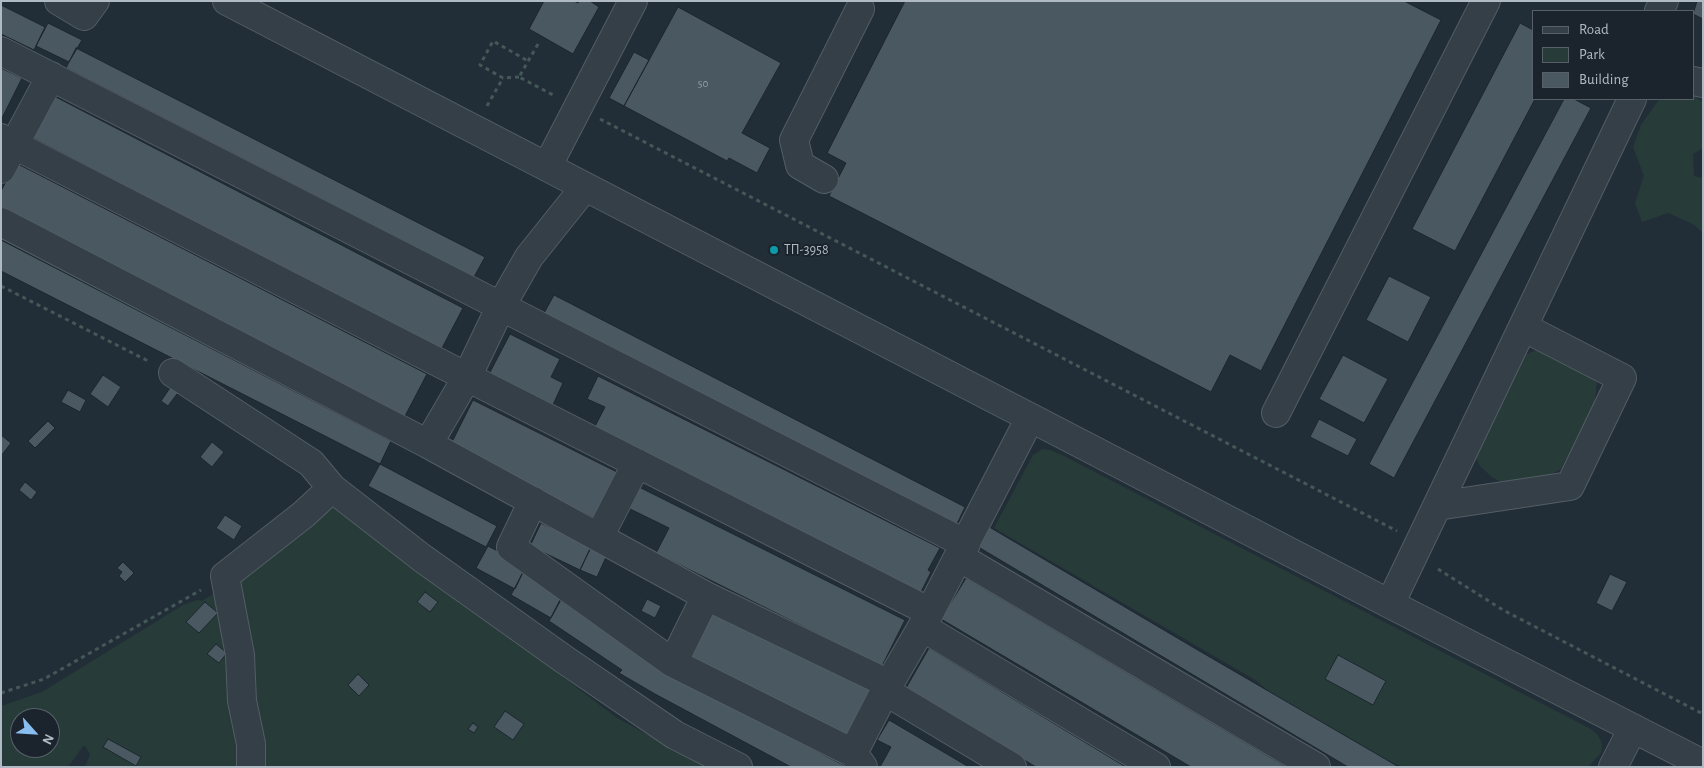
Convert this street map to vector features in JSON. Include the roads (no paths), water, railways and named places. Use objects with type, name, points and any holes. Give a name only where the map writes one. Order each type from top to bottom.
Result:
[{"type":"street","points":[[59,1],[84,16],[95,1]]},
{"type":"street","points":[[227,1],[1030,418],[1703,764]]},
{"type":"street","points":[[547,167],[633,1]]},
{"type":"street","points":[[1276,413],[1486,1]]},
{"type":"street","points":[[824,179],[800,165],[794,140],[856,4]]},
{"type":"street","points":[[1,51],[501,306],[963,550],[1316,767]]},
{"type":"street","points":[[1,169],[8,141],[51,76]]},
{"type":"street","points":[[1390,604],[1632,100]]},
{"type":"street","points":[[8,141],[637,463],[926,620],[1156,767]]},
{"type":"street","points":[[428,444],[467,377],[501,306],[529,257],[585,187]]},
{"type":"street","points":[[1,222],[428,444],[706,596],[887,687],[1012,767]]},
{"type":"street","points":[[1436,506],[1570,486],[1622,378],[1522,327]]},
{"type":"street","points":[[172,373],[311,463],[332,488],[422,558],[565,660],[675,735],[738,767]]},
{"type":"street","points":[[533,501],[511,547],[673,663],[858,760],[887,687],[926,620],[1030,418]]},
{"type":"street","points":[[599,537],[637,463]]},
{"type":"street","points":[[251,767],[251,744],[242,701],[240,655],[225,576],[304,514],[332,488]]},
{"type":"street","points":[[673,663],[706,596]]},
{"type":"street","points":[[1613,767],[1633,728]]},
{"type":"place","name":"ТП-3958","points":[[774,250]]}]
